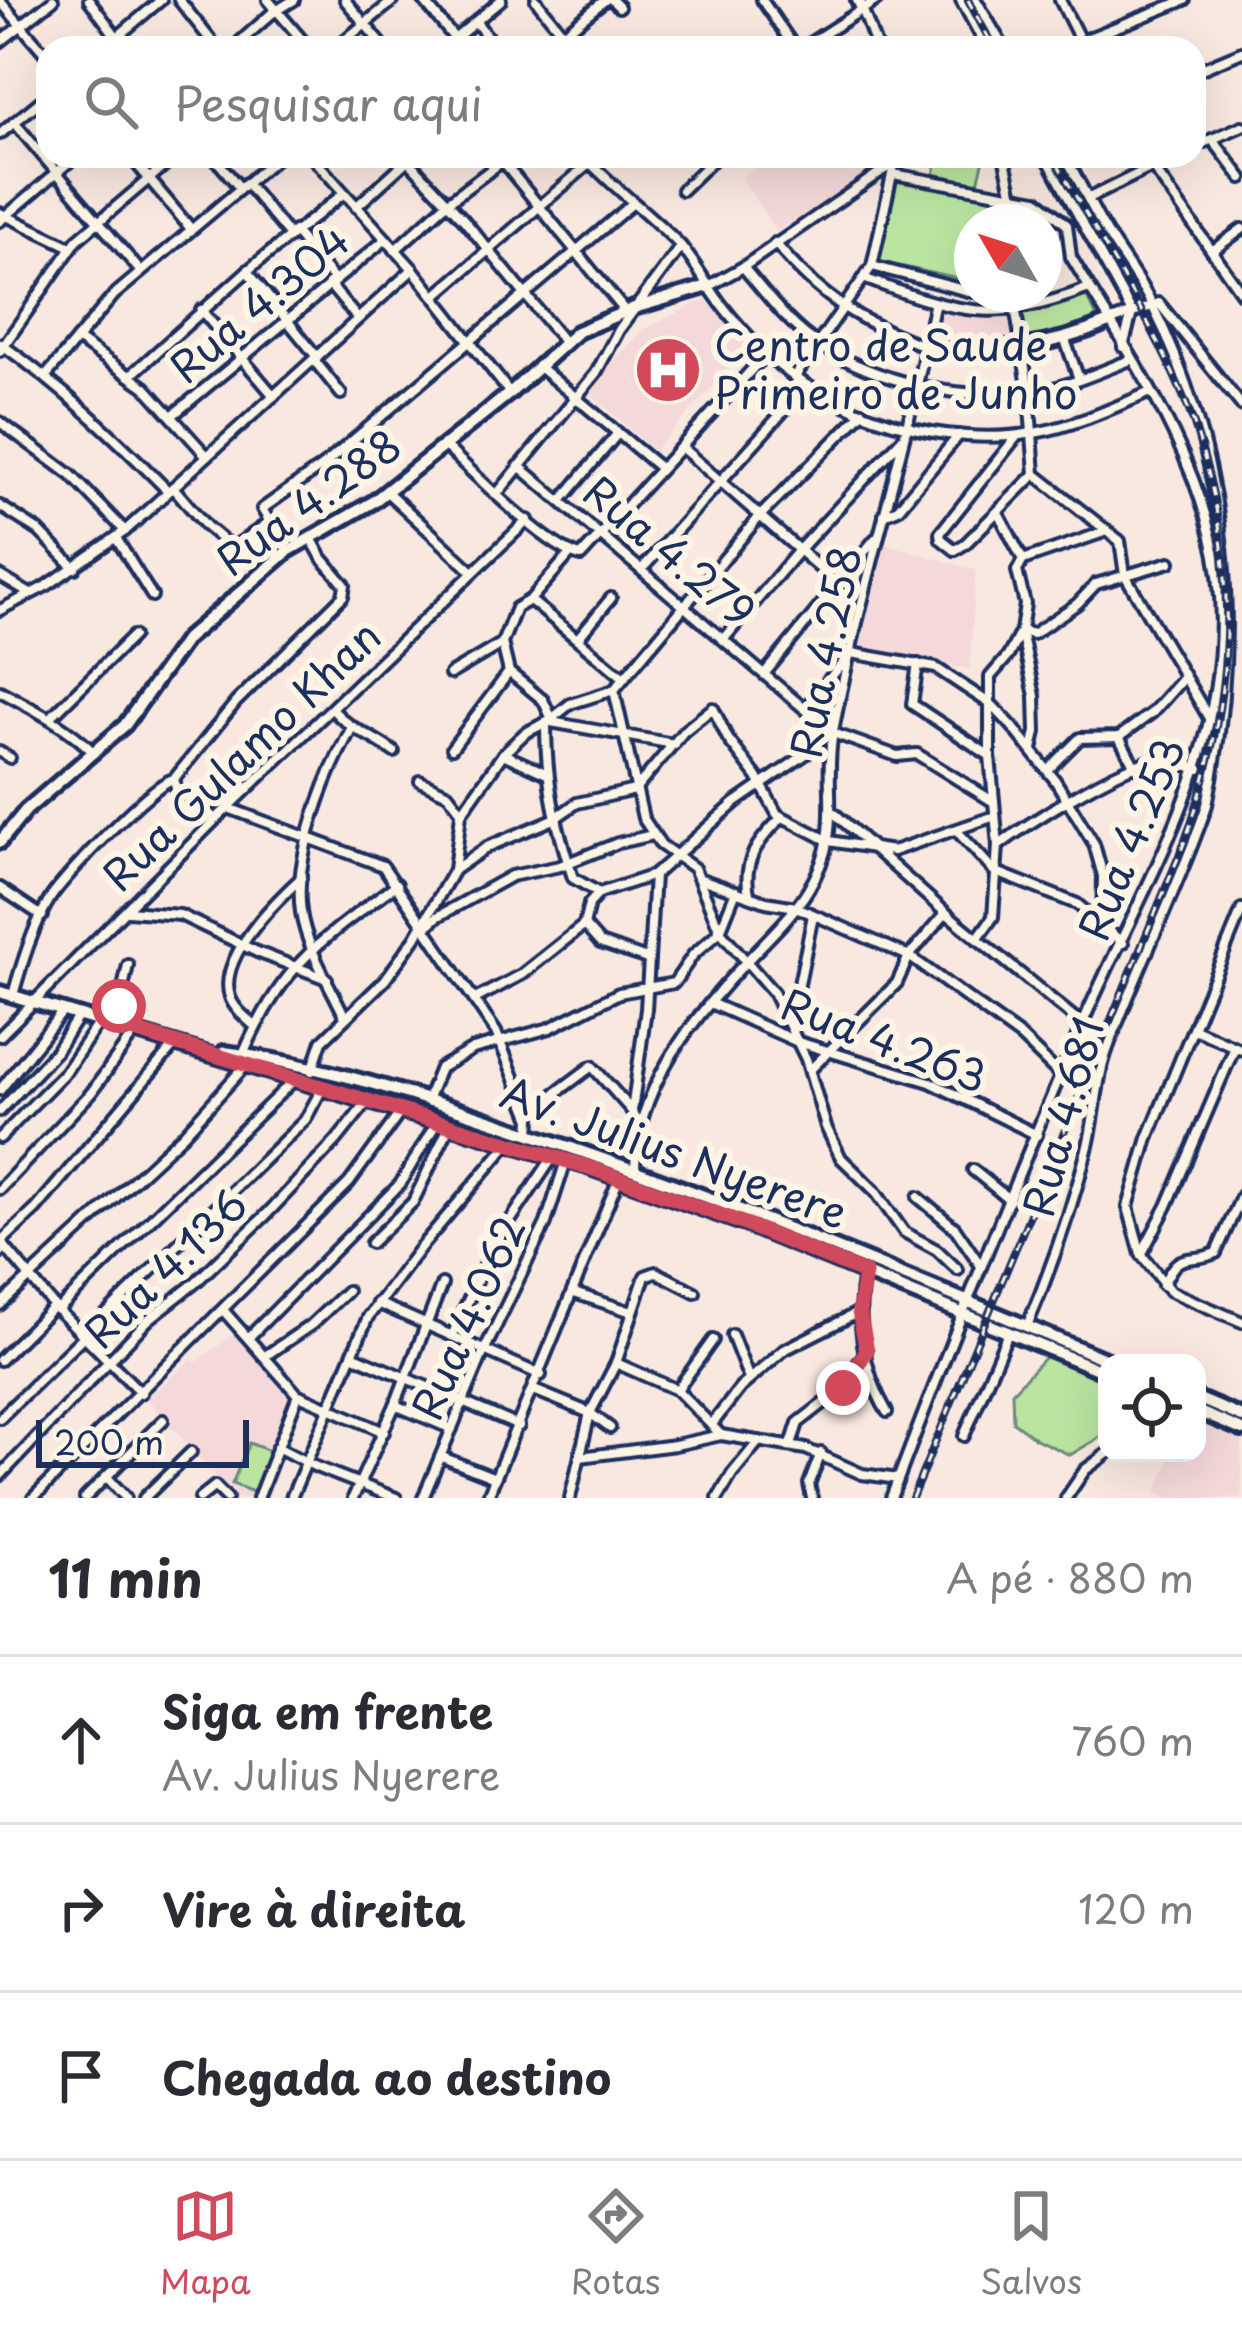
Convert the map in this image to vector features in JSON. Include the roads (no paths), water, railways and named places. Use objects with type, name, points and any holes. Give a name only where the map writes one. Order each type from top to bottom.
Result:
[{"type":"main road","points":[[630,309],[709,286]]},
{"type":"main road","name":"Rua 4.288","points":[[0,842],[26,810],[135,713],[186,639],[288,551],[386,491],[510,393],[564,342],[630,309]]},
{"type":"main road","points":[[927,347],[1022,349],[1065,340],[1109,322]]},
{"type":"main road","name":"Av. Julius Nyerere","points":[[6,994],[197,1049],[312,1071],[426,1102],[635,1170],[771,1219],[1098,1369]]},
{"type":"main road","name":"Av. Julius Nyerere","points":[[244,1060],[619,1178],[1098,1356]]},
{"type":"main road","points":[[1206,1402],[1242,1417]]},
{"type":"main road","points":[[1206,1416],[1242,1430]]},
{"type":"street","points":[[0,42],[53,0]]},
{"type":"street","points":[[89,0],[118,36],[160,0]]},
{"type":"street","points":[[178,0],[204,36]]},
{"type":"street","points":[[268,0],[299,36]]},
{"type":"street","points":[[247,36],[294,0]]},
{"type":"street","points":[[345,0],[375,36]]},
{"type":"street","points":[[350,36],[394,0]]},
{"type":"street","points":[[423,0],[453,36]]},
{"type":"street","points":[[459,36],[500,0]]},
{"type":"street","points":[[536,0],[564,34]]},
{"type":"street","points":[[763,0],[789,36]]},
{"type":"street","points":[[815,36],[860,4],[877,0]]},
{"type":"street","points":[[961,0],[980,36]]},
{"type":"street","points":[[976,0],[997,36]]},
{"type":"street","points":[[1060,0],[1078,36]]},
{"type":"street","points":[[1100,36],[1185,0]]},
{"type":"street","points":[[0,1],[36,43]]},
{"type":"street","points":[[561,36],[612,2]]},
{"type":"street","points":[[860,4],[872,36]]},
{"type":"street","points":[[476,22],[487,36]]},
{"type":"street","points":[[1206,67],[1242,52]]},
{"type":"street","points":[[0,134],[36,105]]},
{"type":"street","points":[[14,122],[36,147]]},
{"type":"street","points":[[1206,142],[1242,126]]},
{"type":"street","points":[[1212,139],[1242,178]]},
{"type":"street","points":[[54,168],[141,272]]},
{"type":"street","points":[[61,168],[1,217],[71,247]]},
{"type":"street","points":[[140,168],[190,230]]},
{"type":"street","points":[[162,168],[71,247],[1,347],[46,376],[232,548],[268,523]]},
{"type":"street","points":[[225,168],[291,233],[358,319]]},
{"type":"street","points":[[46,376],[98,312],[264,168]]},
{"type":"street","points":[[323,168],[413,269],[510,393]]},
{"type":"street","points":[[356,206],[396,168]]},
{"type":"street","points":[[418,168],[564,342]]},
{"type":"street","name":"Rua 4.304","points":[[395,250],[490,168]]},
{"type":"street","points":[[496,494],[610,353],[630,309],[511,168]]},
{"type":"street","points":[[435,296],[541,208],[579,168]]},
{"type":"street","points":[[597,168],[683,248],[766,354],[806,386],[863,412],[908,430],[1032,434],[1151,392]]},
{"type":"street","points":[[682,190],[705,168]]},
{"type":"street","points":[[709,286],[882,168]]},
{"type":"street","points":[[794,378],[866,279],[894,168]]},
{"type":"street","points":[[1007,168],[1013,196]]},
{"type":"street","points":[[1053,168],[1132,313],[1123,346]]},
{"type":"street","points":[[1072,168],[1154,303],[1199,419],[1223,497],[1235,565],[1238,621]]},
{"type":"street","points":[[1089,198],[1137,168]]},
{"type":"street","points":[[1153,168],[1242,294]]},
{"type":"street","points":[[893,174],[1036,200],[1067,225],[1071,257],[1173,431],[1196,488],[1215,555],[1222,638],[1211,722]]},
{"type":"street","points":[[130,376],[201,310],[343,193]]},
{"type":"street","points":[[1035,204],[1036,200]]},
{"type":"street","points":[[288,551],[261,512],[326,464],[633,202]]},
{"type":"street","points":[[1212,251],[1242,229]]},
{"type":"street","name":"Rua 4.304","points":[[173,415],[386,239]]},
{"type":"street","points":[[775,243],[812,285],[844,310],[927,347]]},
{"type":"street","name":"Rua 4.288","points":[[630,309],[683,248]]},
{"type":"street","points":[[872,266],[954,287]]},
{"type":"street","points":[[743,267],[819,345],[919,386],[974,395],[1029,393],[1130,360]]},
{"type":"street","points":[[0,610],[75,568],[125,531],[413,269]]},
{"type":"street","points":[[247,271],[340,394]]},
{"type":"street","points":[[866,279],[954,309]]},
{"type":"street","points":[[1062,299],[1089,287]]},
{"type":"street","points":[[1109,322],[1154,303],[1166,308],[1242,406]]},
{"type":"street","name":"Rua 4.258","points":[[635,1170],[638,1133],[666,1064],[710,1004],[796,907],[822,864],[832,812],[831,731],[919,386],[934,305]]},
{"type":"street","points":[[201,310],[274,396]]},
{"type":"street","points":[[1014,312],[1029,393],[1035,474],[1108,530]]},
{"type":"street","points":[[77,339],[130,376],[173,415],[206,455]]},
{"type":"street","points":[[1065,340],[1079,379]]},
{"type":"street","points":[[443,444],[496,494],[570,554],[580,556],[766,354]]},
{"type":"street","points":[[536,365],[660,468]]},
{"type":"street","points":[[641,569],[806,386]]},
{"type":"street","points":[[312,1071],[322,1041],[385,980],[424,926],[454,870],[462,812],[502,754],[570,704],[614,693],[760,516],[863,412]]},
{"type":"street","points":[[0,422],[71,475],[125,531]]},
{"type":"street","points":[[724,639],[908,430]]},
{"type":"street","points":[[561,501],[618,433]]},
{"type":"street","points":[[883,516],[898,509],[960,434]]},
{"type":"street","points":[[1018,434],[940,539],[956,550],[1035,474]]},
{"type":"street","points":[[681,447],[839,584]]},
{"type":"street","name":"Rua 4.279","points":[[519,466],[831,731]]},
{"type":"street","points":[[386,491],[473,573]]},
{"type":"street","points":[[0,506],[39,531],[75,568]]},
{"type":"street","points":[[1000,516],[1023,560]]},
{"type":"street","name":"Rua Gulamo Khan","points":[[0,1036],[216,819],[528,520]]},
{"type":"street","points":[[1032,748],[1036,714],[1021,631],[1024,591],[1016,571],[1023,560],[1108,530]]},
{"type":"street","name":"Rua 4.253","points":[[892,1494],[1082,1024],[1123,944],[1199,770],[1211,722],[1125,575],[1123,547],[1108,530]]},
{"type":"street","points":[[766,673],[878,536]]},
{"type":"street","points":[[116,538],[152,596]]},
{"type":"street","points":[[6,994],[42,916],[65,880],[128,813],[164,780],[174,778],[250,687],[343,596],[345,585],[311,538]]},
{"type":"street","points":[[570,554],[530,600],[516,608],[502,643],[509,672],[543,700],[549,721],[546,773],[554,819],[576,882],[599,893]]},
{"type":"street","points":[[1021,631],[1034,634],[1077,604],[1090,587],[1170,562]]},
{"type":"street","points":[[0,576],[31,595]]},
{"type":"street","points":[[579,637],[611,598]]},
{"type":"street","points":[[530,600],[624,678]]},
{"type":"street","points":[[977,939],[992,917],[998,846],[990,756],[990,677],[1021,631]]},
{"type":"street","points":[[50,718],[133,636]]},
{"type":"street","points":[[450,674],[502,643]]},
{"type":"street","points":[[805,708],[851,653],[936,668],[992,705],[1048,770],[1098,854],[1103,876],[1102,923]]},
{"type":"street","points":[[918,664],[912,704],[990,756]]},
{"type":"street","points":[[452,748],[509,672]]},
{"type":"street","name":"Rua 4.681","points":[[1027,1326],[1064,1234],[1107,1049],[1208,802],[1236,675]]},
{"type":"street","points":[[1048,770],[1080,738],[1119,737],[1153,712],[1184,677]]},
{"type":"street","points":[[0,691],[50,718],[93,752]]},
{"type":"street","points":[[614,693],[643,818],[653,836],[690,864],[721,931],[773,992],[810,1070],[826,1127],[847,1166],[875,1191],[904,1232],[937,1250],[958,1270]]},
{"type":"street","points":[[454,870],[505,838],[554,819],[577,803],[635,790],[703,714],[715,708],[728,739],[781,818],[829,841],[875,851],[906,849],[995,816]]},
{"type":"street","points":[[332,709],[350,731],[372,735],[394,752]]},
{"type":"street","points":[[549,721],[674,744]]},
{"type":"street","points":[[345,1018],[301,914],[302,877],[321,794],[350,731]]},
{"type":"street","points":[[476,999],[521,975],[584,926],[589,904],[599,893],[654,875],[761,783],[831,731],[897,756],[917,754],[994,802]]},
{"type":"street","points":[[1119,737],[1135,766]]},
{"type":"street","points":[[0,752],[10,758]]},
{"type":"street","points":[[502,754],[546,773]]},
{"type":"street","points":[[998,846],[1135,766],[1155,760],[1199,770]]},
{"type":"street","points":[[174,778],[176,789],[216,819]]},
{"type":"street","points":[[420,781],[448,794],[462,812]]},
{"type":"street","points":[[231,809],[377,862],[476,999],[502,1044],[529,1113],[530,1134]]},
{"type":"street","points":[[832,812],[946,914],[1082,1024]]},
{"type":"street","points":[[749,896],[745,873],[749,860],[781,818]]},
{"type":"street","points":[[957,832],[994,871],[1077,904],[1123,944]]},
{"type":"street","points":[[424,926],[511,876],[653,836]]},
{"type":"street","points":[[638,1133],[632,1112],[654,875]]},
{"type":"street","points":[[255,1027],[231,1001],[228,986],[242,945],[302,877]]},
{"type":"street","points":[[700,879],[796,907],[910,956],[1021,1036],[1062,1076]]},
{"type":"street","points":[[0,1305],[183,1135],[244,1060],[255,1027],[294,965],[397,884]]},
{"type":"street","points":[[0,887],[42,916]]},
{"type":"street","points":[[426,1102],[440,1068],[484,1044],[502,1044],[561,1023],[611,995],[674,983],[693,955],[721,931],[736,891]]},
{"type":"street","points":[[1242,909],[1148,1138],[1128,1207],[1141,1254],[1163,1285],[1178,1297],[1242,1322]]},
{"type":"street","points":[[126,910],[179,915],[328,980]]},
{"type":"street","points":[[810,1070],[897,982],[910,956],[946,914]]},
{"type":"street","points":[[790,1025],[814,915]]},
{"type":"street","points":[[584,926],[600,943],[647,959]]},
{"type":"street","points":[[115,1025],[128,965]]},
{"type":"street","name":"Rua 4.263","points":[[710,1004],[798,1042],[930,1082],[1037,1135]]},
{"type":"street","points":[[0,1090],[63,1011]]},
{"type":"street","points":[[0,1111],[56,1051],[79,1015]]},
{"type":"street","points":[[0,1138],[66,1071],[100,1021]]},
{"type":"street","points":[[1141,1254],[1239,1048],[1193,1029]]},
{"type":"street","points":[[0,1190],[91,1093],[134,1031]]},
{"type":"street","points":[[141,1393],[56,1308],[2,1245],[176,1043]]},
{"type":"street","points":[[529,1113],[592,1066],[632,1112]]},
{"type":"street","points":[[0,1360],[296,1078]]},
{"type":"street","points":[[0,1418],[305,1120],[323,1087]]},
{"type":"street","name":"Rua 4.136","points":[[0,1476],[149,1319],[266,1216],[368,1100]]},
{"type":"street","points":[[33,1498],[350,1183],[402,1110]]},
{"type":"street","points":[[371,1243],[413,1202],[444,1123]]},
{"type":"street","points":[[248,1337],[400,1184],[444,1123]]},
{"type":"street","points":[[291,1498],[377,1303],[508,1143]]},
{"type":"street","points":[[452,1336],[492,1248],[560,1159]]},
{"type":"street","name":"Rua 4.062","points":[[423,1498],[484,1351],[540,1236],[560,1159]]},
{"type":"street","points":[[973,1170],[1010,1200]]},
{"type":"street","points":[[487,1498],[619,1178]]},
{"type":"street","points":[[1163,1285],[1183,1257],[1216,1253],[1242,1195]]},
{"type":"street","points":[[918,1197],[955,1228],[982,1267]]},
{"type":"street","points":[[569,1498],[590,1413],[616,1363],[650,1273],[673,1278],[695,1292]]},
{"type":"street","points":[[865,1273],[859,1312],[871,1382],[886,1412]]},
{"type":"street","points":[[353,1498],[442,1284]]},
{"type":"street","points":[[265,1356],[347,1291]]},
{"type":"street","points":[[574,1293],[632,1312]]},
{"type":"street","points":[[377,1303],[541,1375]]},
{"type":"street","points":[[223,1310],[297,1394],[384,1432]]},
{"type":"street","points":[[713,1423],[749,1379],[784,1350],[859,1312]]},
{"type":"street","points":[[964,1436],[1009,1332]]},
{"type":"street","points":[[732,1335],[749,1379]]},
{"type":"street","points":[[677,1390],[713,1340]]},
{"type":"street","points":[[791,1445],[798,1423],[843,1388],[867,1350]]},
{"type":"street","points":[[352,1355],[520,1426]]},
{"type":"street","points":[[616,1363],[677,1390],[722,1435]]},
{"type":"street","points":[[534,1390],[590,1413],[610,1428]]},
{"type":"street","points":[[258,1498],[297,1394]]},
{"type":"street","points":[[395,1406],[452,1429]]},
{"type":"street","points":[[86,1498],[164,1420]]},
{"type":"street","points":[[580,1456],[722,1435],[791,1445],[821,1453],[862,1474],[898,1479]]},
{"type":"street","points":[[718,1498],[759,1441]]},
{"type":"street","points":[[277,1447],[396,1498]]},
{"type":"street","points":[[144,1498],[191,1452]]},
{"type":"street","points":[[812,1498],[809,1484],[821,1453]]},
{"type":"street","points":[[442,1457],[495,1478]]},
{"type":"street","points":[[1066,1498],[1085,1470],[1098,1460]]},
{"type":"street","points":[[106,1478],[126,1498]]},
{"type":"street","points":[[200,1498],[214,1486],[227,1498]]},
{"type":"street","points":[[880,1498],[892,1494]]},
{"type":"railway","points":[[968,0],[988,36]]},
{"type":"railway","points":[[912,1498],[1183,846],[1213,741],[1222,688],[1226,636],[1220,531],[1194,424],[1147,321],[1060,168]]},
{"type":"place","name":"Centro de Saude Primeiro de Junho","points":[[668,370]]}]
